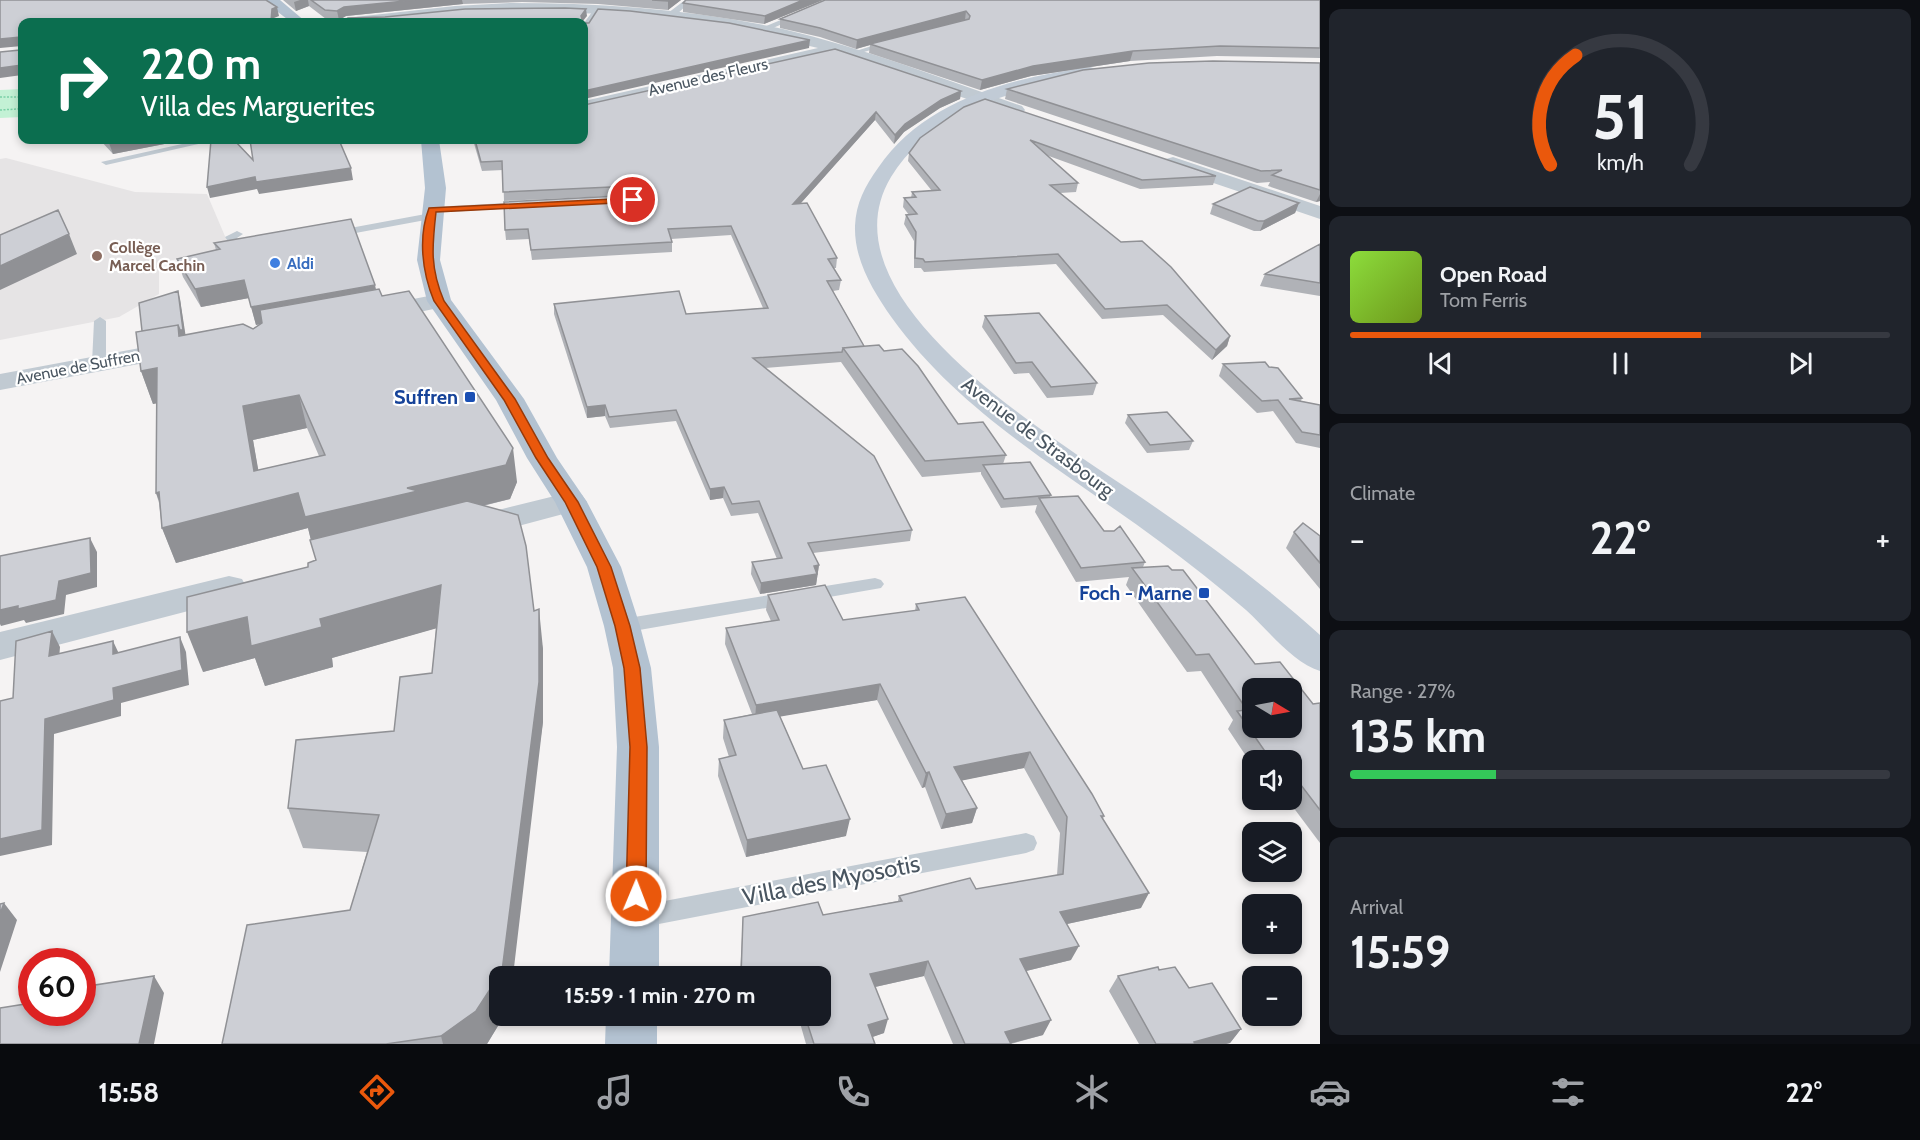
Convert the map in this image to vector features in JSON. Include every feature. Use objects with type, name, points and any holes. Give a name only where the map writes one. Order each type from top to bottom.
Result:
[{"type":"main road","points":[[272,1],[294,18]]},
{"type":"main road","points":[[430,144],[435,185],[426,254],[434,289],[439,301],[510,399],[542,458],[571,502],[604,567],[622,626],[632,668],[639,747],[634,966]]},
{"type":"main road","points":[[631,1044],[632,1026]]},
{"type":"street","points":[[384,18],[450,11],[538,8],[597,9],[671,15],[764,29],[850,54],[1029,114]]},
{"type":"street","name":"Avenue des Fleurs","points":[[588,105],[833,49]]},
{"type":"street","name":"Avenue de Strasbourg","points":[[1108,70],[1042,80],[982,99],[924,128],[899,150],[872,192],[866,216],[870,255],[882,285],[913,333],[977,396],[1249,593],[1320,657]]},
{"type":"street","points":[[1150,155],[1320,213]]},
{"type":"street","points":[[349,318],[439,301]]},
{"type":"street","name":"Avenue de Suffren","points":[[0,382],[202,344]]},
{"type":"street","points":[[449,533],[571,502]]},
{"type":"street","points":[[0,646],[265,579]]},
{"type":"lane","points":[[671,15],[689,0]]},
{"type":"lane","points":[[764,29],[835,0]]},
{"type":"lane","points":[[588,21],[597,9]]},
{"type":"lane","points":[[850,54],[896,42]]},
{"type":"lane","points":[[106,162],[192,144]]},
{"type":"lane","points":[[326,235],[432,213],[538,205]]},
{"type":"lane","points":[[237,234],[231,237],[238,249],[258,248]]},
{"type":"lane","points":[[99,363],[100,321]]},
{"type":"lane","points":[[622,626],[875,584]]},
{"type":"lane","name":"Villa des Myosotis","points":[[636,917],[1026,843]]},
{"type":"path","points":[[0,98],[18,96]]},
{"type":"path","points":[[0,110],[18,109]]},
{"type":"shaded area","name":"Collège Marcel Cachin","points":[[6,158],[135,192],[207,194],[230,248],[159,263],[159,294],[119,317],[0,340],[0,159]]},
{"type":"green space","points":[[18,89],[18,117],[0,118],[0,90]]},
{"type":"building","points":[[0,0],[266,0],[277,7],[272,9],[271,18],[18,18],[18,37],[0,39]]},
{"type":"building","points":[[311,0],[415,0],[344,7],[337,11],[325,10]]},
{"type":"building","points":[[686,0],[803,0],[765,16],[683,3]]},
{"type":"building","points":[[825,0],[1320,0],[1320,48],[1220,46],[1133,51],[1033,66],[982,80],[870,44],[969,19],[970,16],[966,11],[857,40],[820,28],[780,19]]},
{"type":"building","points":[[465,9],[586,9],[582,18],[349,18]]},
{"type":"building","points":[[598,9],[630,11],[729,23],[810,40],[588,90],[589,23]]},
{"type":"building","points":[[835,49],[961,91],[941,100],[905,124],[895,135],[876,112],[793,204],[807,203],[837,258],[828,259],[841,280],[827,281],[864,346],[843,348],[842,352],[753,358],[874,456],[912,530],[808,543],[819,565],[814,566],[817,574],[761,583],[752,562],[782,558],[759,501],[732,504],[724,487],[710,489],[676,410],[609,417],[605,405],[587,407],[554,304],[679,291],[686,314],[768,308],[731,226],[668,229],[672,242],[531,250],[528,229],[505,230],[504,202],[637,195],[640,190],[633,186],[503,192],[502,161],[481,162],[476,144],[588,144],[588,104]]},
{"type":"building","points":[[18,50],[18,66],[0,68],[0,52]]},
{"type":"building","points":[[1213,61],[1320,63],[1320,190],[1272,175],[1282,170],[1261,171],[1007,89],[1083,70],[1149,63]]},
{"type":"building","points":[[985,99],[1216,176],[1142,180],[1030,140],[1078,183],[1050,185],[1121,242],[1142,241],[1171,267],[1230,336],[1216,350],[1167,305],[1105,309],[1058,254],[925,262],[923,259],[915,258],[916,232],[906,215],[917,214],[904,198],[916,197],[912,192],[940,190],[909,153],[920,138],[964,107]]},
{"type":"building","points":[[211,144],[238,144],[253,160],[251,144],[341,144],[351,168],[256,182],[255,177],[207,187]]},
{"type":"building","points":[[1250,187],[1299,203],[1264,221],[1258,221],[1213,204]]},
{"type":"building","points":[[58,210],[69,234],[0,266],[0,235]]},
{"type":"building","points":[[351,219],[375,285],[251,307],[244,280],[195,289],[177,259],[220,249],[214,243]]},
{"type":"building","points":[[1320,244],[1320,283],[1265,274]]},
{"type":"building","points":[[379,289],[382,296],[409,291],[513,448],[506,465],[407,488],[418,491],[305,517],[298,493],[162,528],[159,492],[156,493],[157,368],[141,371],[136,332],[178,325],[179,336],[243,324],[253,329],[262,323],[260,310]],"holes":[[[299,395],[325,455],[254,471],[243,406]]]},
{"type":"building","points":[[178,291],[183,330],[180,330],[178,325],[142,331],[139,303]]},
{"type":"building","points":[[1039,313],[1097,383],[1051,387],[1032,362],[1016,363],[985,316]]},
{"type":"building","points":[[879,345],[884,351],[902,349],[918,366],[958,424],[983,422],[1006,455],[925,461],[843,348]]},
{"type":"building","points":[[1265,362],[1269,367],[1278,368],[1302,398],[1289,399],[1320,405],[1320,435],[1302,432],[1278,400],[1262,401],[1223,364]]},
{"type":"building","points":[[1167,412],[1193,441],[1150,445],[1128,415]]},
{"type":"building","points":[[1030,462],[1051,495],[1004,499],[983,465]]},
{"type":"building","points":[[1078,496],[1104,531],[1114,531],[1120,526],[1145,562],[1081,568],[1039,498]]},
{"type":"building","points":[[467,501],[518,515],[526,546],[534,611],[539,609],[539,682],[503,966],[489,966],[489,991],[476,1011],[441,1036],[386,1044],[222,1044],[247,925],[350,910],[379,815],[288,808],[296,740],[394,731],[400,677],[432,673],[441,585],[320,619],[322,627],[251,646],[247,617],[187,632],[187,597],[308,567],[308,563],[316,560],[310,540]]},
{"type":"building","points":[[1303,523],[1320,536],[1320,563],[1294,532]]},
{"type":"building","points":[[90,538],[91,573],[59,581],[56,600],[18,609],[18,606],[0,610],[0,556]]},
{"type":"building","points":[[1168,566],[1172,570],[1183,570],[1255,664],[1280,662],[1293,678],[1242,678],[1242,703],[1209,654],[1196,655],[1132,568]]},
{"type":"building","points":[[825,585],[843,620],[919,610],[916,604],[965,597],[1092,794],[1104,816],[1101,816],[1149,893],[1060,912],[1079,946],[1020,959],[1051,1020],[1005,1032],[1011,1044],[965,1044],[928,961],[870,974],[888,1019],[868,1025],[875,1044],[814,1044],[808,1026],[831,1026],[831,966],[741,966],[743,917],[818,902],[823,915],[902,901],[899,896],[970,878],[976,889],[1063,874],[1067,817],[1030,752],[954,767],[977,808],[946,814],[929,772],[926,773],[880,684],[756,705],[726,628],[779,620],[768,595]]},
{"type":"building","points":[[52,631],[49,656],[113,641],[113,654],[180,637],[182,670],[113,688],[114,700],[45,719],[42,830],[0,839],[0,701],[13,698],[16,641]]},
{"type":"building","points":[[1302,690],[1313,704],[1320,703],[1320,810],[1302,786],[1302,750],[1264,750],[1256,738],[1302,738]]},
{"type":"building","points":[[777,710],[803,769],[826,765],[850,819],[747,840],[719,759],[736,755],[724,720]]},
{"type":"building","points":[[1158,967],[1159,970],[1175,967],[1189,988],[1212,983],[1241,1029],[1194,1042],[1195,1044],[1156,1044],[1118,976]]},
{"type":"building","points":[[154,976],[139,1044],[0,1044],[0,1008],[18,1005],[18,1026],[96,1026],[96,985]]},
{"type":"place","name":"Collège Marcel Cachin","points":[[97,256]]},
{"type":"place","name":"Aldi","points":[[275,263]]},
{"type":"place","name":"Suffren","points":[[470,397]]},
{"type":"place","name":"Foch - Marne","points":[[1204,593]]},
{"type":"route","points":[[633,200],[432,210],[426,254],[439,301],[510,399],[542,458],[571,502],[604,567],[632,668],[639,747],[636,896]]}]
